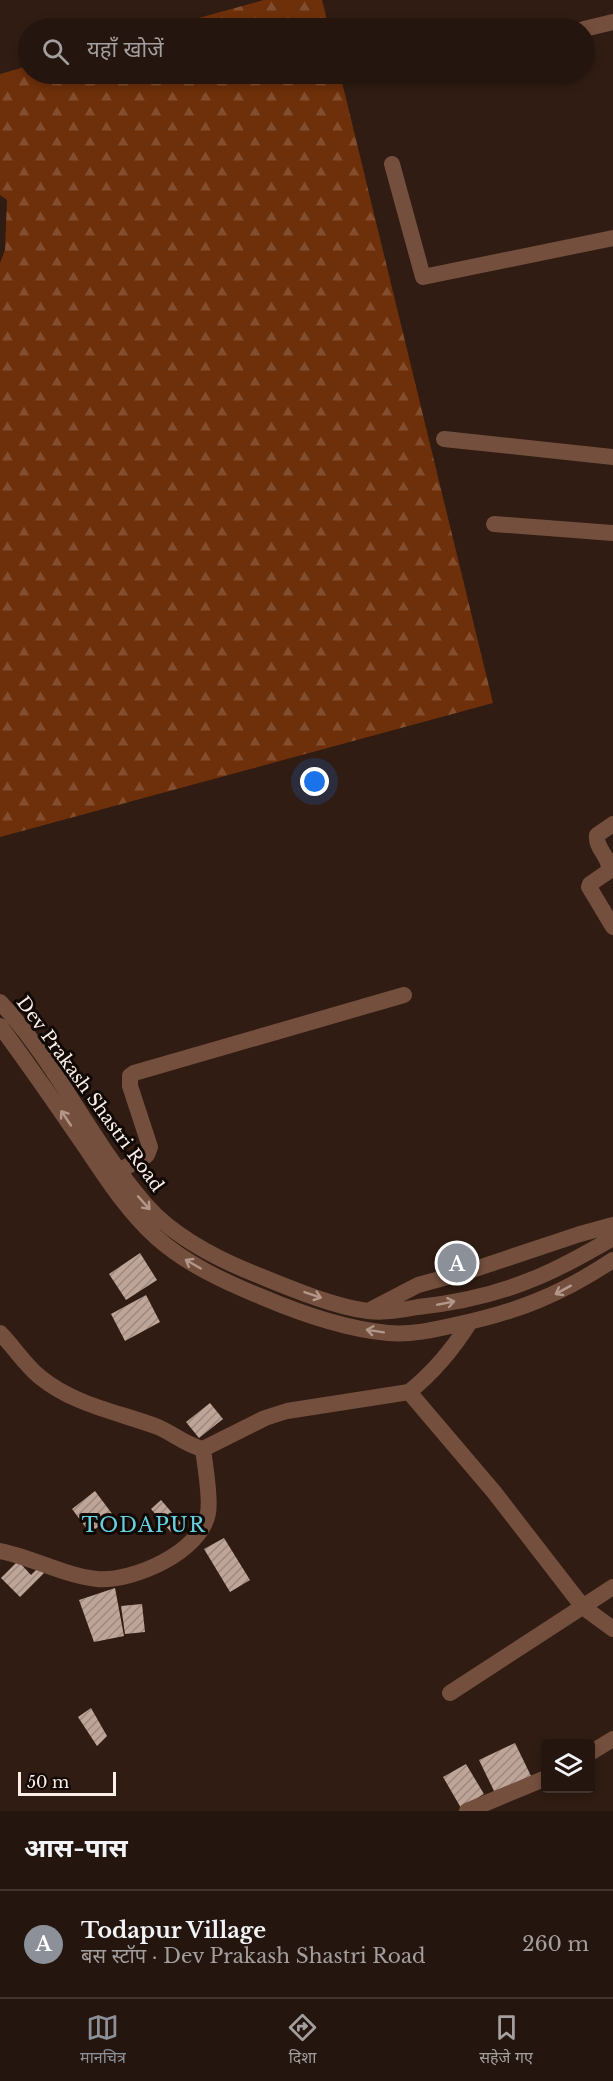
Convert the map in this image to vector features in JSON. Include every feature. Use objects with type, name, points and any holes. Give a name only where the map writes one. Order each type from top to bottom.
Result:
[{"type":"street","points":[[595,26],[613,22]]},
{"type":"street","points":[[392,164],[423,277],[613,238]]},
{"type":"street","points":[[444,440],[613,457]]},
{"type":"street","points":[[494,524],[613,533]]},
{"type":"street","points":[[613,824],[596,838],[596,842],[609,863],[609,871],[589,887],[613,927]]},
{"type":"street","points":[[119,1171],[150,1151],[130,1086],[130,1076],[134,1073],[404,995]]},
{"type":"street","name":"Dev Prakash Shastri Road","points":[[0,1002],[44,1059],[119,1171],[148,1207],[193,1243],[283,1285],[368,1311],[408,1309],[476,1297],[530,1281],[613,1238]]},
{"type":"street","name":"Dev Prakash Shastri Road","points":[[0,1026],[30,1066],[100,1170],[129,1209],[154,1236],[183,1258],[213,1275],[281,1305],[344,1325],[388,1333],[421,1333],[499,1316],[570,1286],[613,1260]]},
{"type":"street","points":[[368,1311],[418,1285],[613,1225]]},
{"type":"street","points":[[0,1333],[31,1368],[59,1391],[95,1407],[158,1427],[192,1447],[203,1449],[265,1418],[287,1411],[409,1392],[422,1382],[475,1321],[476,1297]]},
{"type":"street","points":[[409,1392],[494,1492],[583,1607],[613,1629]]},
{"type":"street","points":[[0,1551],[95,1579],[123,1578],[161,1563],[195,1539],[204,1526],[209,1512],[203,1449]]},
{"type":"street","points":[[450,1693],[613,1587]]},
{"type":"street","points":[[595,1750],[613,1739]]},
{"type":"street","points":[[467,1811],[541,1780]]},
{"type":"green space","points":[[264,0],[322,0],[326,18],[198,18]]},
{"type":"green space","points":[[18,69],[18,84],[342,84],[493,703],[0,837],[0,263],[5,250],[7,200],[0,195],[0,74]]},
{"type":"building","points":[[140,1253],[157,1280],[126,1300],[109,1274]]},
{"type":"building","points":[[146,1295],[160,1322],[125,1341],[111,1314]]},
{"type":"building","points":[[210,1403],[223,1419],[199,1438],[186,1422]]},
{"type":"building","points":[[95,1491],[113,1515],[90,1533],[72,1509]]},
{"type":"building","points":[[161,1500],[181,1523],[171,1532],[151,1509]]},
{"type":"building","points":[[224,1538],[250,1580],[230,1592],[204,1549]]},
{"type":"building","points":[[18,1561],[31,1575],[38,1568],[44,1573],[20,1597],[1,1578]]},
{"type":"building","points":[[115,1588],[124,1636],[94,1642],[79,1600]]},
{"type":"building","points":[[142,1604],[145,1632],[125,1634],[121,1606]]},
{"type":"building","points":[[91,1708],[107,1736],[97,1746],[78,1717]]},
{"type":"building","points":[[515,1743],[531,1776],[495,1793],[479,1760]]},
{"type":"building","points":[[466,1764],[484,1794],[461,1808],[443,1777]]},
{"type":"place","name":"Todapur Village","points":[[457,1263]]},
{"type":"district","name":"TODAPUR","points":[[144,1525]]}]
